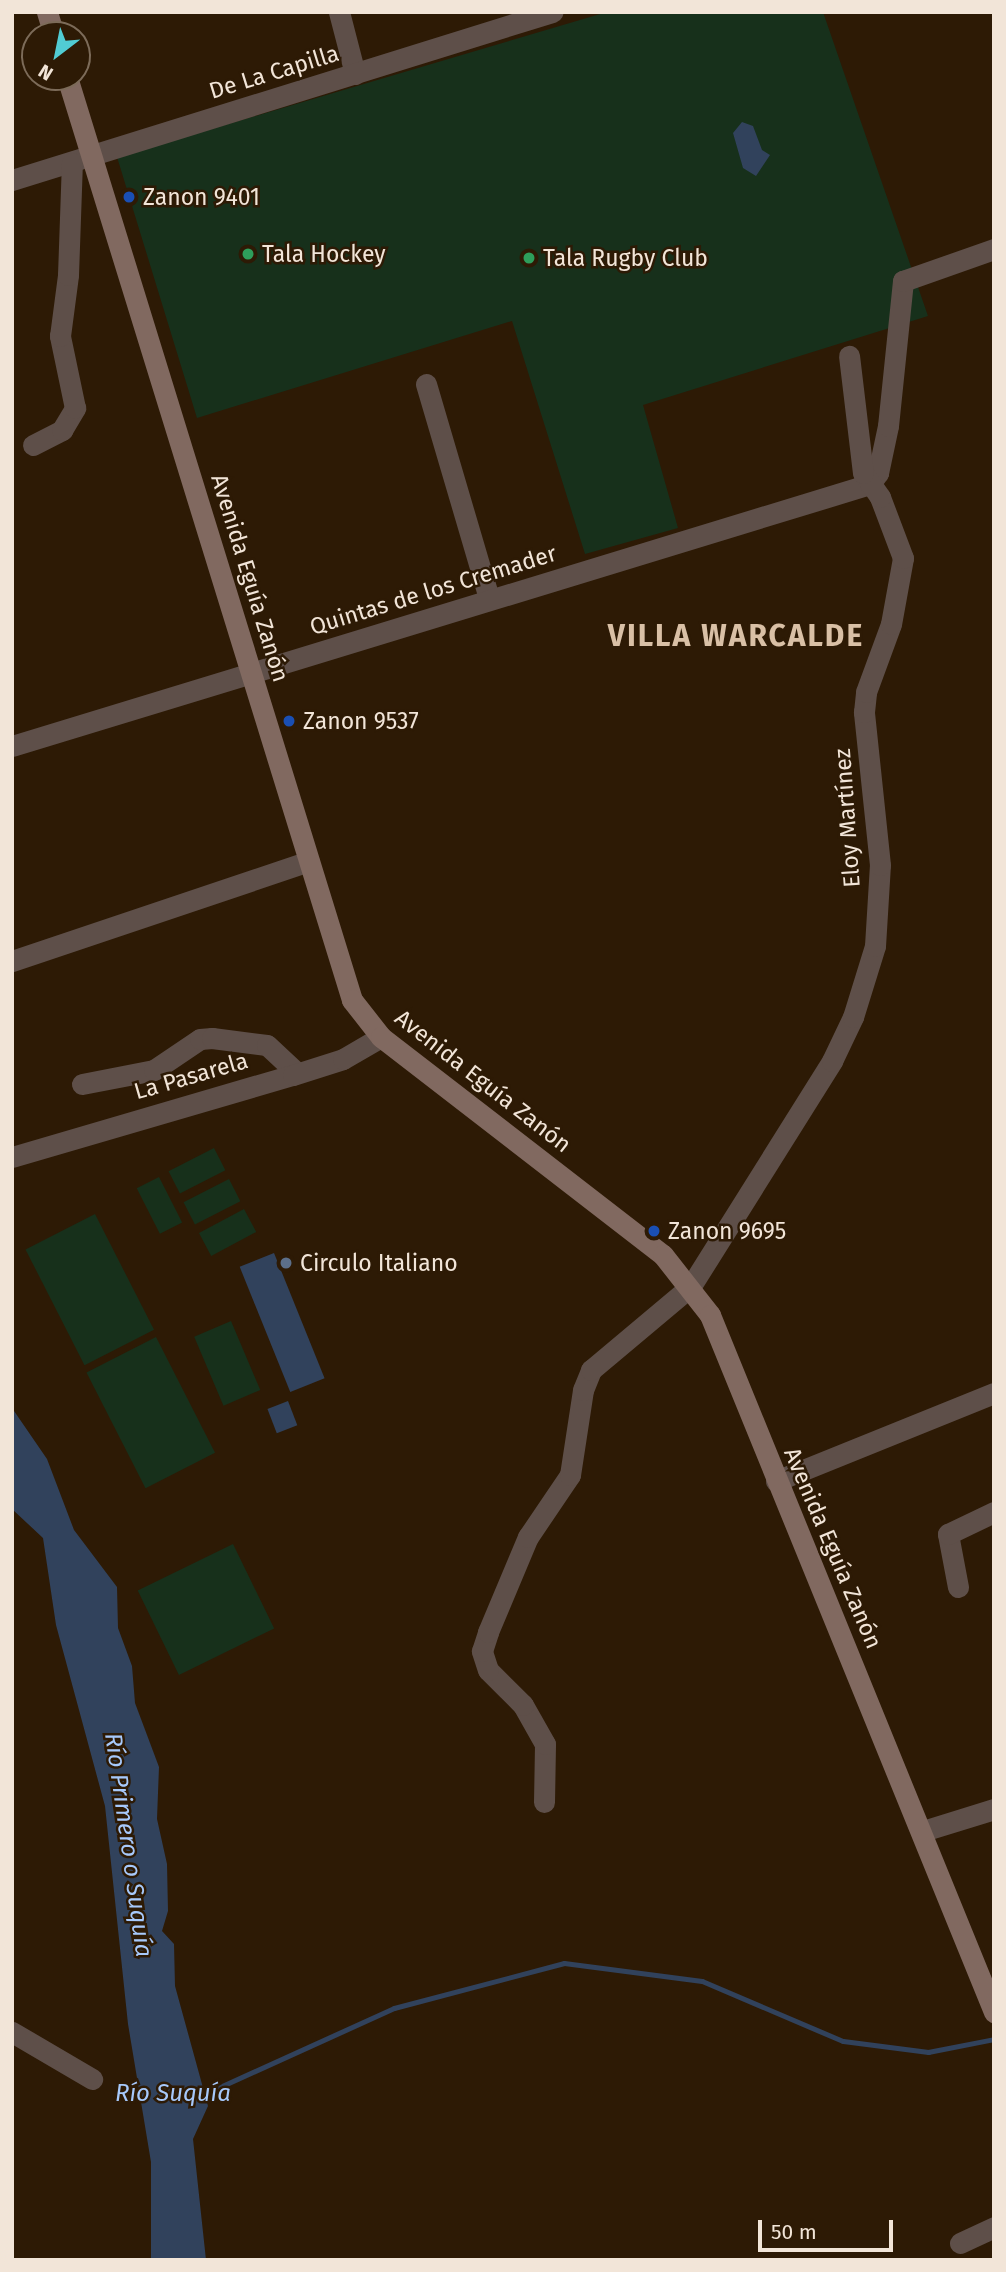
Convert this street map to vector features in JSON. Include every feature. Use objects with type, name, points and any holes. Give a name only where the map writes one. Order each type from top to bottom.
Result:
[{"type":"main road","name":"Avenida Eguía Zanón","points":[[70,91],[82,160],[252,674],[346,985],[361,1016],[381,1037],[626,1224],[691,1286],[710,1315],[776,1481],[923,1831],[994,2012]]},
{"type":"street","points":[[339,12],[355,74]]},
{"type":"street","name":"De La Capilla","points":[[12,180],[552,12]]},
{"type":"street","points":[[33,445],[62,430],[75,408],[60,336],[82,160]]},
{"type":"street","points":[[870,484],[878,473],[888,426],[904,281],[994,249]]},
{"type":"street","name":"Eloy Martínez","points":[[544,1802],[545,1744],[523,1705],[488,1670],[482,1651],[528,1537],[570,1475],[583,1390],[591,1370],[691,1286],[832,1061],[853,1017],[875,946],[880,865],[864,712],[866,692],[891,624],[903,558],[880,497],[870,484],[860,457],[849,356]]},
{"type":"street","points":[[426,384],[489,598]]},
{"type":"street","name":"Quintas de los Cremader","points":[[12,746],[252,674],[489,598],[870,484]]},
{"type":"street","points":[[12,961],[309,861]]},
{"type":"street","name":"La Pasarela","points":[[12,1157],[343,1059],[381,1037]]},
{"type":"street","points":[[82,1084],[153,1070],[200,1039],[212,1038],[267,1045],[298,1073]]},
{"type":"street","points":[[776,1481],[994,1393]]},
{"type":"street","points":[[958,1587],[948,1534],[994,1512]]},
{"type":"street","points":[[923,1831],[994,1809]]},
{"type":"street","points":[[12,2032],[92,2079]]},
{"type":"street","points":[[960,2243],[994,2227]]},
{"type":"green space","name":"Tala Rugby Club","points":[[607,12],[823,12],[928,316],[643,405],[678,528],[585,554],[512,321],[197,418],[117,157]]},
{"type":"green space","points":[[214,1148],[225,1170],[180,1193],[169,1171]]},
{"type":"green space","points":[[159,1177],[182,1222],[160,1234],[137,1188]]},
{"type":"green space","points":[[229,1179],[240,1201],[195,1224],[184,1202]]},
{"type":"green space","points":[[244,1209],[256,1232],[211,1256],[199,1233]]},
{"type":"green space","points":[[95,1214],[154,1330],[85,1365],[26,1249]]},
{"type":"green space","points":[[231,1321],[260,1390],[223,1406],[194,1337]]},
{"type":"green space","points":[[156,1337],[215,1453],[146,1488],[87,1372]]},
{"type":"green space","points":[[233,1544],[274,1628],[179,1675],[138,1590]]},
{"type":"water","points":[[742,122],[753,126],[762,150],[770,155],[756,176],[743,168],[733,133]]},
{"type":"water","points":[[274,1253],[325,1378],[290,1392],[240,1267]]},
{"type":"water","points":[[288,1401],[297,1425],[277,1433],[267,1409]]},
{"type":"water","name":"Río Suquía","points":[[12,1408],[47,1459],[74,1530],[117,1587],[118,1628],[132,1666],[135,1703],[159,1767],[157,1819],[167,1864],[168,1911],[162,1931],[174,1944],[175,1986],[208,2106],[193,2139],[206,2260],[151,2260],[151,2162],[128,2024],[105,1806],[56,1625],[43,1538],[12,1509]]},
{"type":"waterway","points":[[200,2096],[394,2008],[564,1963],[702,1981],[843,2041],[928,2052],[994,2039]]},
{"type":"place","name":"Zanon 9401","points":[[129,197]]},
{"type":"place","name":"Tala Hockey","points":[[248,254]]},
{"type":"place","name":"Tala Rugby Club","points":[[529,258]]},
{"type":"place","name":"Zanon 9537","points":[[289,721]]},
{"type":"place","name":"Zanon 9695","points":[[654,1231]]},
{"type":"place","name":"Circulo Italiano","points":[[286,1263]]},
{"type":"district","name":"VILLA WARCALDE","points":[[736,636]]},
{"type":"water label","name":"Río Primero o Suquía","points":[[128,1845]]}]
